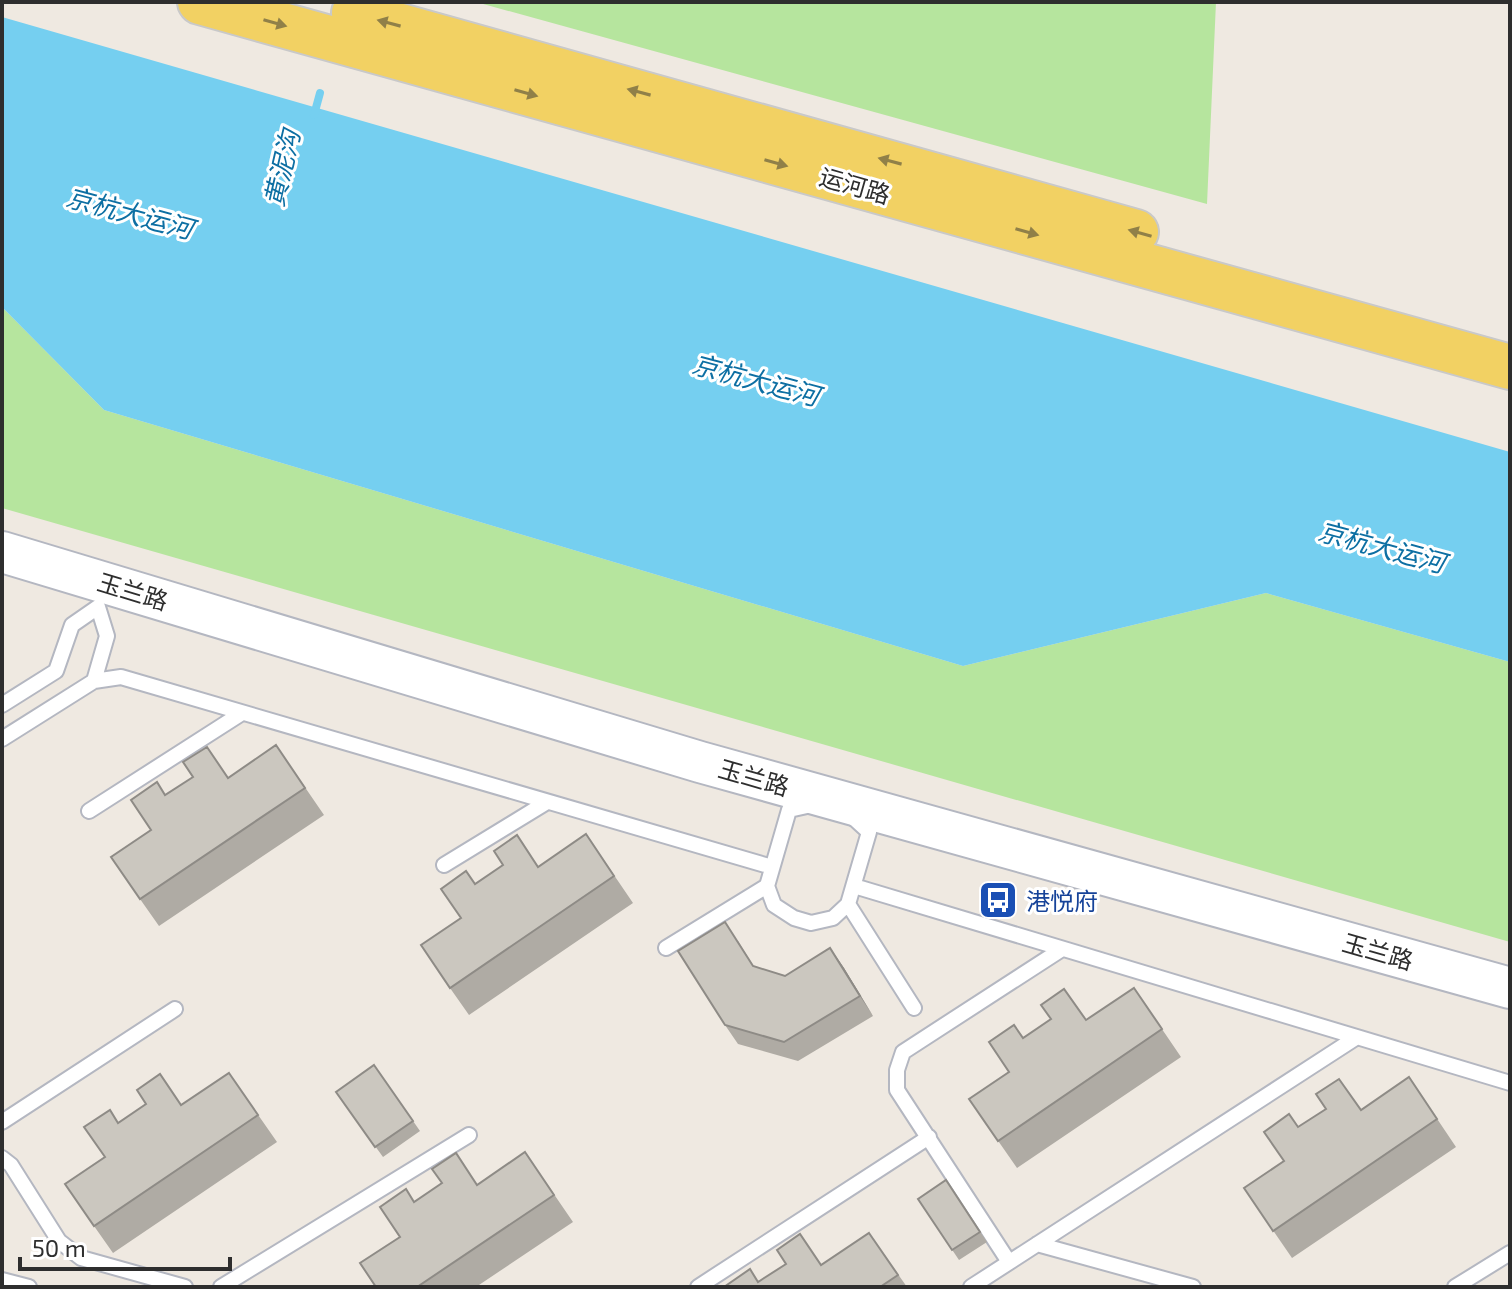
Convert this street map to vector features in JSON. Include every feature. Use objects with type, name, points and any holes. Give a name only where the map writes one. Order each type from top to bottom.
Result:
[{"type":"main road","name":"运河路","points":[[200,2],[1510,367]]},
{"type":"main road","name":"运河路","points":[[314,2],[1015,196],[1510,342]]},
{"type":"street","name":"玉兰路","points":[[2,552],[834,800],[1510,988]]},
{"type":"street","name":"玉兰路","points":[[2,578],[789,810],[1510,1013]]},
{"type":"lane","points":[[2,705],[56,671],[72,625],[98,607],[107,636],[94,681]]},
{"type":"lane","points":[[2,739],[94,681],[121,677],[772,867]]},
{"type":"lane","points":[[89,811],[242,713]]},
{"type":"lane","points":[[834,800],[869,832],[848,904],[833,918],[811,923],[794,918],[774,905],[767,886],[789,810],[834,800]]},
{"type":"lane","points":[[444,865],[547,802]]},
{"type":"lane","points":[[666,948],[767,886]]},
{"type":"lane","points":[[854,886],[1510,1083]]},
{"type":"lane","points":[[848,904],[914,1008]]},
{"type":"lane","points":[[1009,1262],[897,1090],[897,1070],[903,1052],[1062,949]]},
{"type":"lane","points":[[2,1122],[175,1009]]},
{"type":"lane","points":[[971,1287],[1357,1037]]},
{"type":"lane","points":[[221,1287],[469,1135]]},
{"type":"lane","points":[[698,1287],[929,1137]]},
{"type":"lane","points":[[2,1158],[11,1165],[59,1241],[81,1258],[185,1287]]},
{"type":"lane","points":[[1037,1244],[1193,1287]]},
{"type":"lane","points":[[1455,1287],[1510,1253]]},
{"type":"lane","points":[[2,1280],[29,1287]]},
{"type":"green space","points":[[476,2],[1216,2],[1207,204]]},
{"type":"green space","points":[[2,307],[104,410],[963,666],[1266,593],[1510,662],[1510,942],[2,508]]},
{"type":"water","name":"京杭大运河","points":[[2,17],[1510,452],[1510,662],[1266,593],[963,666],[104,410],[2,307]]},
{"type":"building","points":[[276,745],[305,788],[140,899],[111,857],[151,830],[131,800],[157,782],[165,795],[193,777],[183,762],[207,747],[228,778]]},
{"type":"building","points":[[586,834],[614,876],[450,988],[421,945],[461,918],[441,889],[466,871],[475,884],[503,865],[494,851],[517,835],[538,867]]},
{"type":"building","points":[[725,922],[753,966],[785,976],[830,948],[860,996],[784,1042],[725,1025],[678,951]]},
{"type":"building","points":[[1134,988],[1162,1029],[998,1141],[969,1099],[1009,1072],[989,1042],[1014,1025],[1023,1038],[1051,1019],[1041,1005],[1064,989],[1086,1020]]},
{"type":"building","points":[[374,1065],[413,1121],[375,1147],[336,1092]]},
{"type":"building","points":[[229,1073],[258,1115],[94,1226],[65,1184],[105,1157],[84,1127],[110,1110],[118,1123],[146,1104],[137,1090],[160,1074],[181,1105]]},
{"type":"building","points":[[1409,1077],[1437,1119],[1273,1231],[1244,1188],[1284,1161],[1264,1132],[1289,1114],[1298,1127],[1326,1109],[1316,1094],[1339,1079],[1361,1110]]},
{"type":"building","points":[[525,1152],[554,1195],[417,1287],[376,1287],[360,1263],[400,1237],[380,1207],[406,1189],[414,1202],[442,1183],[432,1169],[456,1153],[477,1185]]},
{"type":"building","points":[[946,1180],[980,1232],[952,1250],[918,1199]]},
{"type":"building","points":[[869,1233],[898,1275],[880,1287],[724,1287],[750,1269],[758,1282],[786,1264],[777,1250],[800,1234],[821,1265]]},
{"type":"waterway","name":"黄泥沟","points":[[314,115],[320,93]]},
{"type":"place","name":"港悦府","points":[[998,900]]}]
